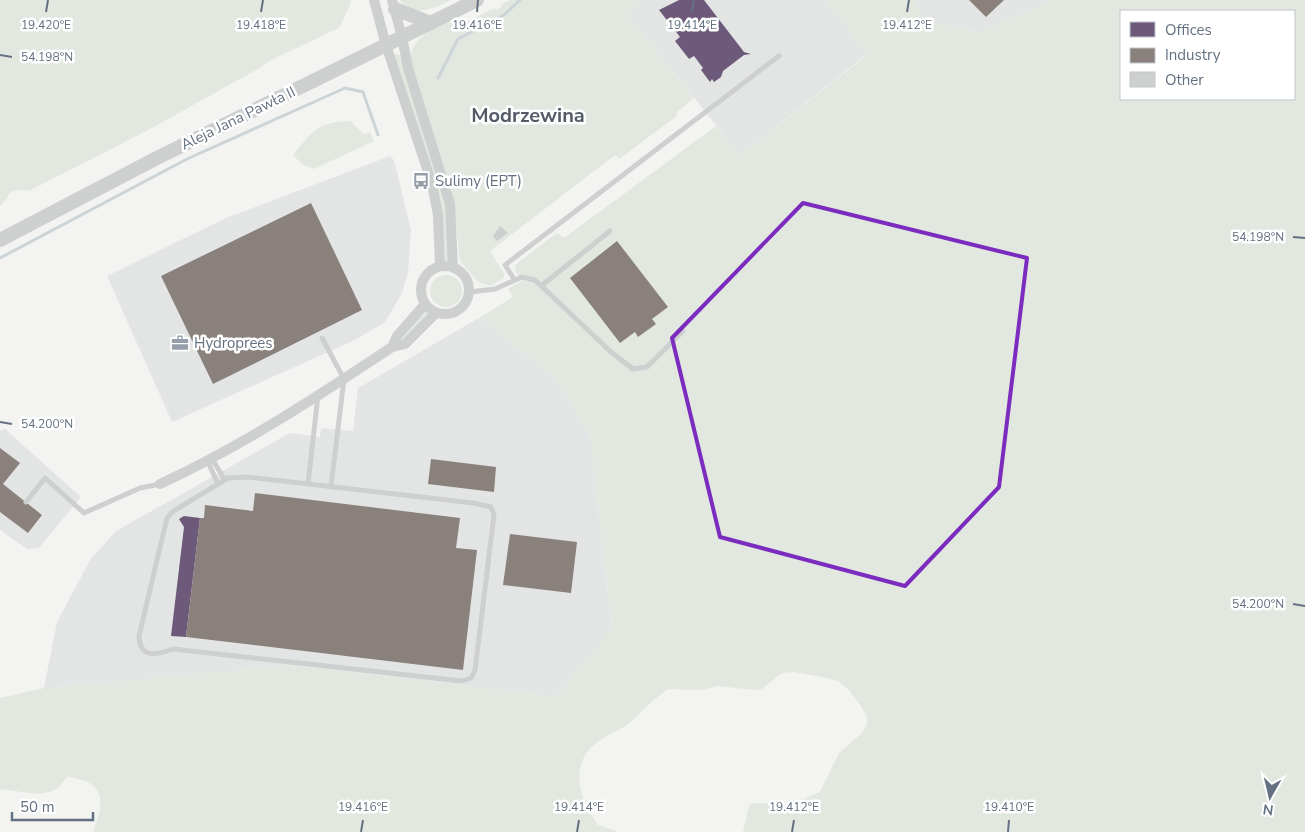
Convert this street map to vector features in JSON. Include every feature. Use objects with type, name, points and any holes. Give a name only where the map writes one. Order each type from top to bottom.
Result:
[{"type":"street","points":[[374,0],[386,45],[432,184],[438,216],[440,266]]},
{"type":"street","name":"Aleja Jana Pawła II","points":[[0,240],[156,158],[477,0]]},
{"type":"street","points":[[394,4],[431,22]]},
{"type":"street","points":[[394,4],[408,68],[450,204],[453,267]]},
{"type":"street","points":[[440,266],[453,267],[466,277],[470,292],[462,308],[454,313],[436,313],[425,304],[421,289],[423,281],[427,274],[440,266]]},
{"type":"street","points":[[392,348],[397,336],[425,304]]},
{"type":"street","points":[[160,484],[210,460],[392,348],[405,344],[436,313]]},
{"type":"lane","points":[[514,279],[505,264],[778,56]]},
{"type":"lane","points":[[541,286],[610,231]]},
{"type":"lane","points":[[470,292],[494,289],[514,279],[527,277],[541,286],[610,352],[633,369],[647,367],[683,331]]},
{"type":"lane","points":[[322,338],[344,379],[331,486]]},
{"type":"lane","points":[[308,484],[318,394]]},
{"type":"lane","points":[[210,460],[218,484]]},
{"type":"lane","points":[[210,460],[225,480]]},
{"type":"lane","points":[[247,477],[331,486],[491,507],[494,515],[476,670],[471,678],[462,681],[173,648],[153,654],[145,651],[140,645],[139,636],[167,518],[172,512],[225,480],[247,477]]},
{"type":"lane","points":[[26,502],[45,478],[84,513],[140,488],[160,484]]},
{"type":"highlighted area","points":[[803,203],[1027,258],[999,487],[905,586],[720,537],[672,338]]},
{"type":"shaded area","points":[[0,0],[350,0],[351,3],[339,28],[273,59],[152,128],[29,191],[13,191],[0,206]]},
{"type":"shaded area","points":[[400,0],[451,0],[431,9],[418,10],[411,9]]},
{"type":"shaded area","points":[[511,0],[644,0],[627,14],[694,98],[676,113],[677,116],[619,159],[615,155],[490,251],[504,273],[504,278],[490,286],[477,281],[460,261],[453,198],[410,61],[416,43],[421,37],[437,27],[463,17],[466,22],[495,8],[496,10],[502,7],[501,4]]},
{"type":"shaded area","points":[[644,0],[824,0],[867,54],[740,155],[627,14]]},
{"type":"shaded area","points":[[824,0],[916,0],[924,20],[981,32],[1051,0],[1305,0],[1305,832],[743,832],[749,806],[752,803],[790,804],[820,792],[839,753],[862,733],[867,725],[867,718],[861,706],[848,689],[838,681],[793,672],[782,673],[762,689],[754,690],[718,686],[701,690],[668,689],[627,725],[600,740],[590,749],[583,759],[580,770],[582,793],[591,815],[598,825],[619,832],[93,832],[100,802],[96,788],[89,783],[67,777],[58,788],[37,794],[0,789],[0,698],[44,688],[290,665],[556,696],[612,627],[590,436],[556,379],[479,318],[513,297],[508,289],[522,281],[515,270],[516,264],[557,233],[564,238],[716,126],[740,155],[867,55]]},
{"type":"shaded area","points":[[916,0],[1051,0],[981,32],[924,20]]},
{"type":"shaded area","points":[[395,53],[400,55],[448,211],[448,261],[445,261],[443,225],[394,55]]},
{"type":"shaded area","points":[[350,121],[364,134],[370,132],[374,141],[314,169],[302,164],[293,155],[311,134],[322,126]]},
{"type":"shaded area","points":[[390,156],[394,160],[411,230],[408,273],[402,293],[385,322],[355,340],[172,422],[107,276],[226,218]]},
{"type":"shaded area","points":[[446,275],[457,280],[462,291],[457,302],[446,307],[435,302],[430,291],[435,280]]},
{"type":"shaded area","points":[[426,311],[429,314],[401,343],[398,338]]},
{"type":"shaded area","points":[[479,318],[556,379],[590,436],[612,628],[556,696],[290,665],[44,688],[57,622],[90,560],[116,531],[290,433],[320,437],[321,428],[353,431],[358,388]]},
{"type":"shaded area","points":[[5,429],[81,497],[39,548],[27,549],[0,530],[0,431]]},
{"type":"building: Offices","points":[[679,0],[704,0],[744,52],[751,54],[744,55],[723,71],[721,77],[714,82],[712,79],[710,82],[694,56],[689,59],[675,41],[680,37],[659,10]]},
{"type":"building: Offices","points":[[184,516],[200,518],[186,637],[171,636],[184,527],[179,519]]},
{"type":"building: Industry","points":[[969,0],[1004,0],[986,17]]},
{"type":"building: Industry","points":[[311,203],[362,310],[213,384],[161,276]]},
{"type":"building: Industry","points":[[617,241],[668,307],[652,319],[656,324],[638,337],[635,332],[620,343],[570,278]]},
{"type":"building: Industry","points":[[0,448],[20,463],[3,484],[42,515],[28,533],[0,512]]},
{"type":"building: Industry","points":[[431,459],[496,467],[494,492],[428,484]]},
{"type":"building: Industry","points":[[255,493],[460,518],[456,548],[477,550],[463,670],[186,637],[200,518],[204,518],[205,505],[253,511]]},
{"type":"building: Industry","points":[[510,534],[577,542],[571,593],[503,585]]},
{"type":"building: Other","points":[[500,226],[508,233],[497,241],[493,236]]},
{"type":"waterway","points":[[438,78],[458,39],[504,15],[520,0]]},
{"type":"waterway","points":[[0,258],[187,159],[345,88],[363,92],[378,135]]},
{"type":"place","name":"Sulimy (EPT)","points":[[421,181]]},
{"type":"place","name":"Hydroprees","points":[[180,343]]},
{"type":"district","name":"Modrzewina","points":[[528,115]]}]
